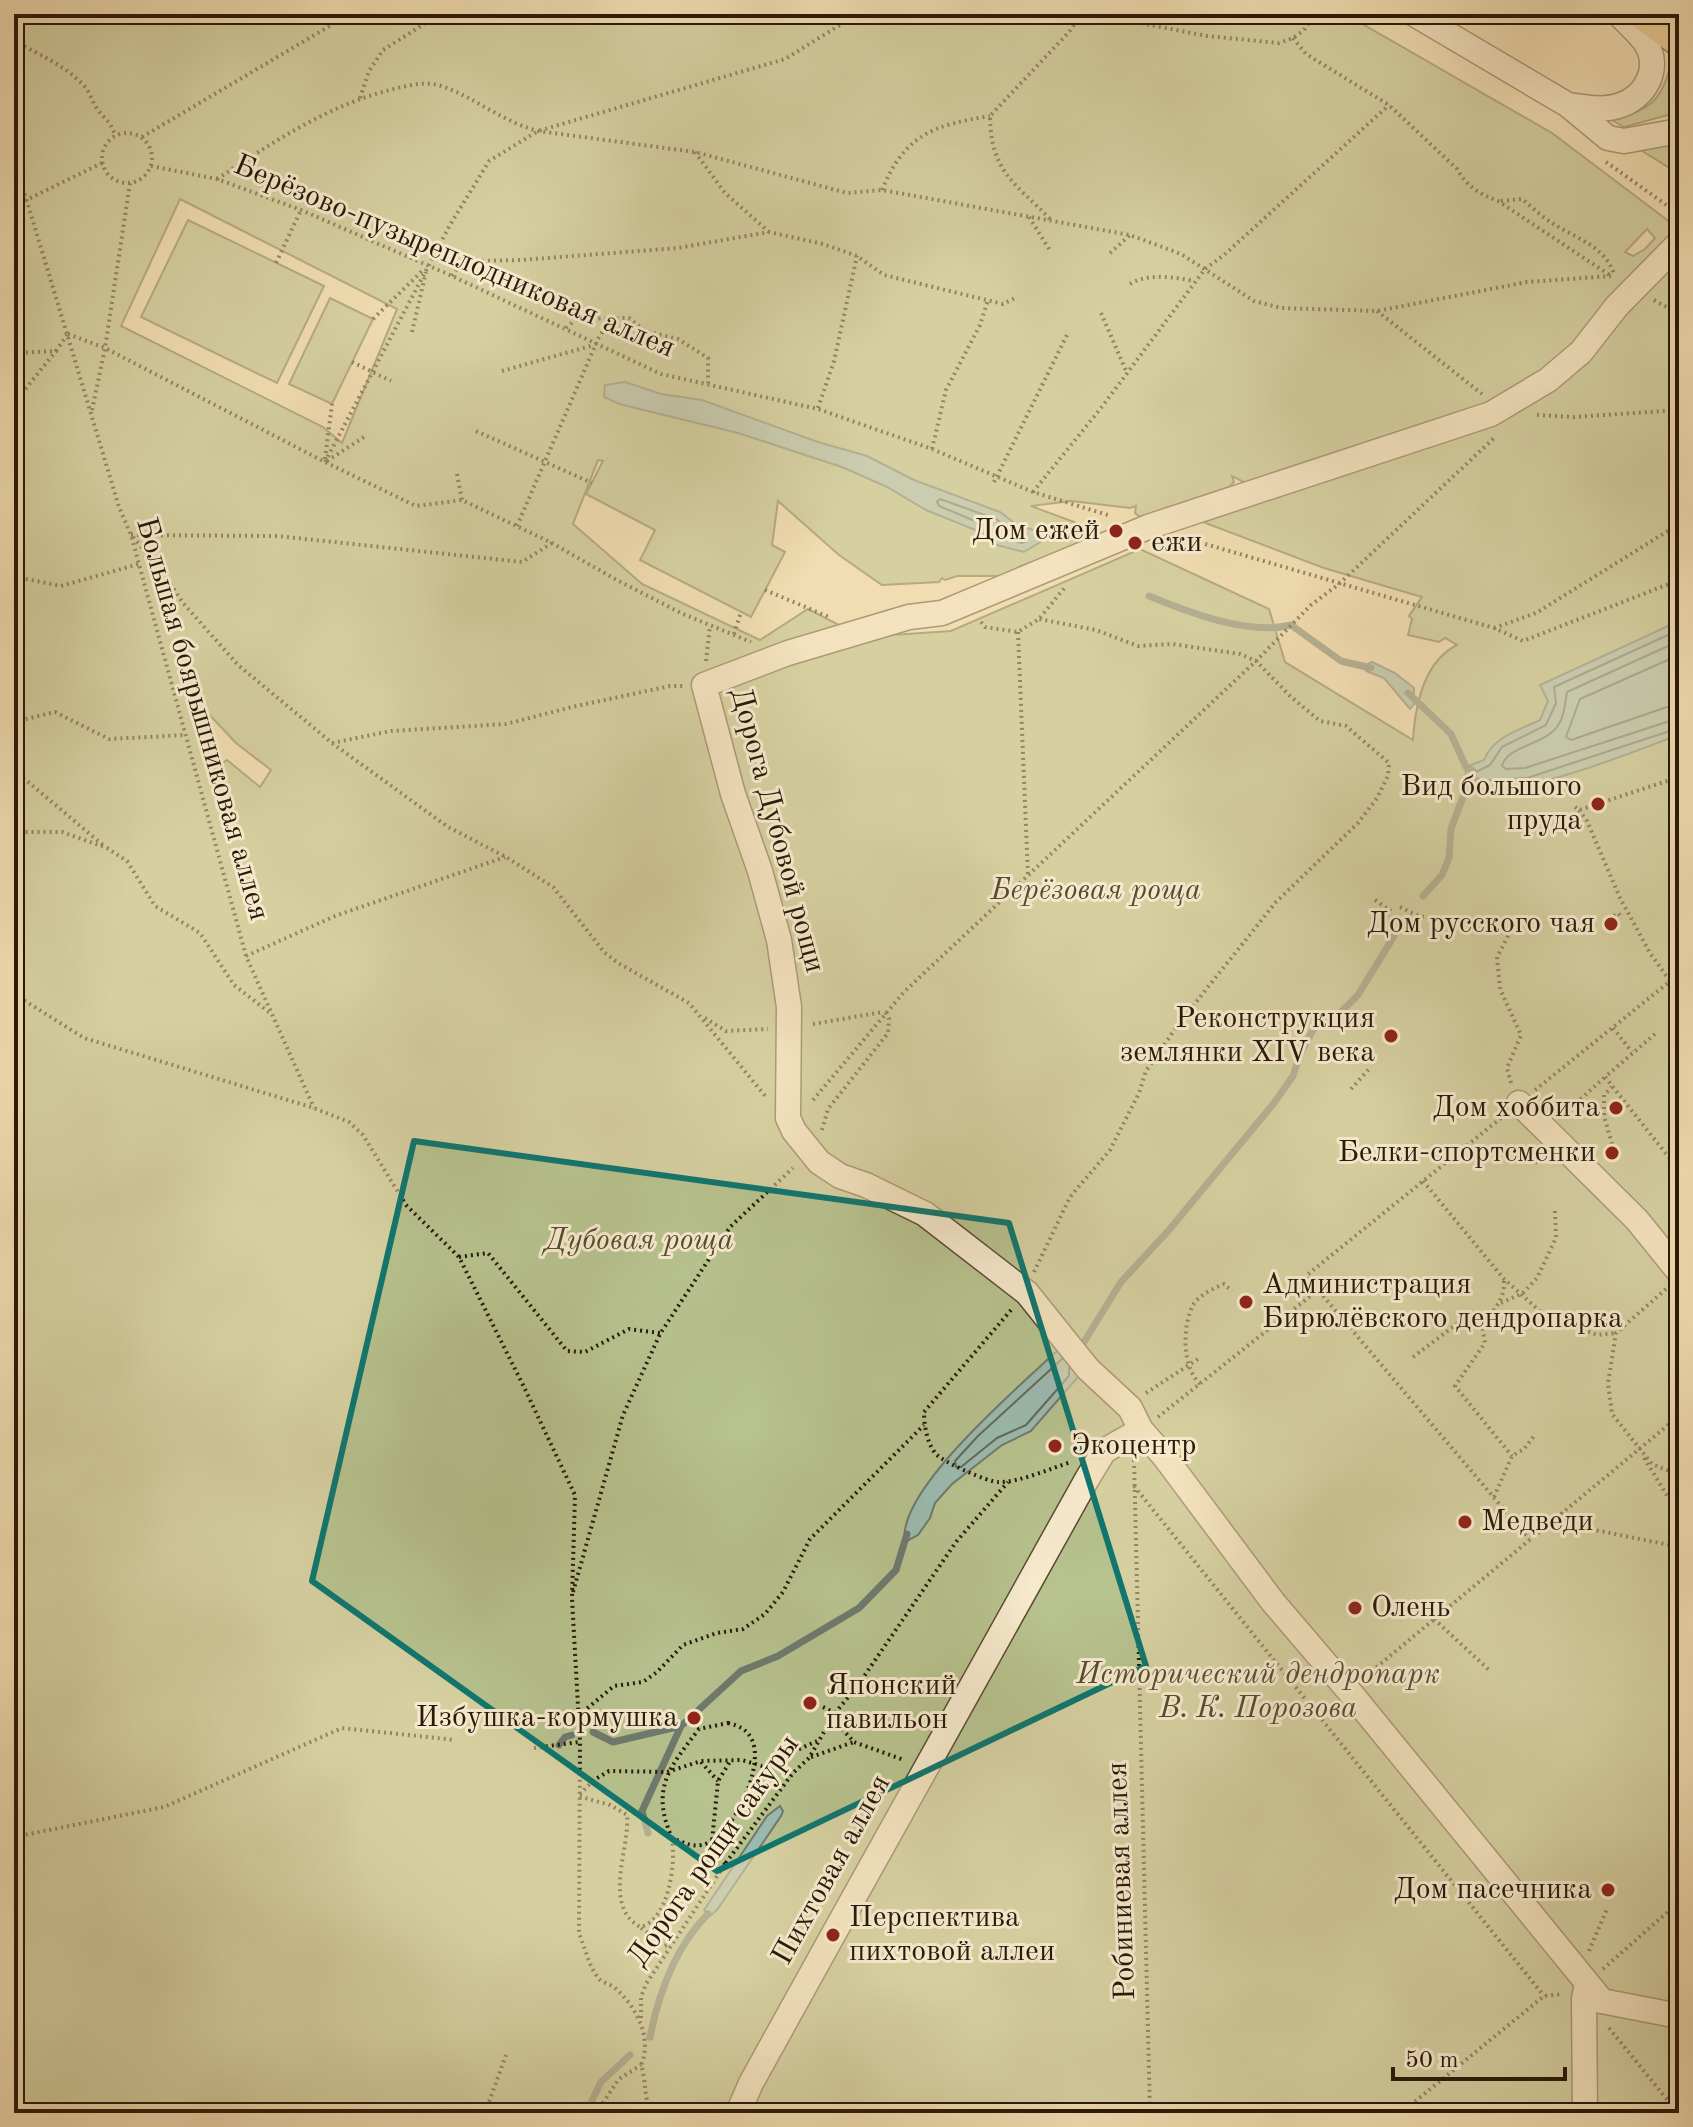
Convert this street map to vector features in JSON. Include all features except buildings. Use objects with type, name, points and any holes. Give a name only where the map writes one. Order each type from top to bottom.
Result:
[{"type":"main road","points":[[1642,14],[1679,41]]},
{"type":"street","points":[[1414,14],[1568,105],[1608,138],[1624,141],[1679,131]]},
{"type":"street","points":[[1568,105],[1599,109],[1619,106],[1636,96],[1651,80],[1654,64],[1646,44],[1619,14]]},
{"type":"street","points":[[704,685],[788,653],[909,617],[942,613],[1148,527],[1491,414],[1548,380],[1581,352],[1617,306],[1679,243]]},
{"type":"street","name":"Дорога Дубовой рощи","points":[[704,685],[733,794],[760,871],[779,940],[790,1027],[791,1124]]},
{"type":"street","points":[[1519,1103],[1637,1220],[1674,1280]]},
{"type":"street","points":[[791,1124],[819,1162],[840,1176],[925,1214],[1027,1293],[1088,1369],[1130,1408],[1141,1430],[1164,1456],[1273,1602],[1468,1839],[1518,1895],[1591,1994],[1585,2113]]},
{"type":"street","points":[[1104,1451],[1141,1430]]},
{"type":"street","points":[[1104,1451],[1164,1456]]},
{"type":"street","name":"Пихтовая аллея","points":[[738,2113],[751,2083],[925,1768],[1104,1451]]},
{"type":"street","points":[[1591,1994],[1679,2016]]},
{"type":"path","points":[[142,137],[350,14]]},
{"type":"path","points":[[360,98],[369,71],[383,50],[440,14]]},
{"type":"path","points":[[325,462],[427,266],[473,183],[489,161],[538,131],[785,59],[858,14]]},
{"type":"path","points":[[882,190],[892,167],[921,135],[952,122],[990,116],[1069,32],[1082,14]]},
{"type":"path","points":[[1094,14],[1207,36],[1279,43],[1293,38],[1304,30],[1314,16],[1322,14]]},
{"type":"path","points":[[1293,38],[1306,54],[1389,105],[1480,194],[1498,201],[1613,276]]},
{"type":"path","points":[[14,40],[63,66],[88,91],[99,111],[109,119],[115,135]]},
{"type":"path","points":[[217,179],[304,124],[360,98],[419,83],[439,85],[516,125],[538,131],[695,152],[847,193],[882,190],[1130,235],[1181,254],[1254,301],[1281,308],[1377,311],[1527,282],[1613,276]]},
{"type":"path","points":[[1033,492],[1205,269],[1389,105]]},
{"type":"path","points":[[990,116],[991,136],[1000,167],[1050,219]]},
{"type":"path","points":[[129,132],[142,137],[152,150],[151,166],[143,178],[130,183],[114,180],[102,163],[105,145],[115,135],[129,132]]},
{"type":"path","points":[[695,152],[725,193],[769,232]]},
{"type":"path","points":[[1604,160],[1679,214]]},
{"type":"path","points":[[14,206],[102,163]]},
{"type":"path","name":"Берёзово-пузыреплодниковая аллея","points":[[151,166],[217,179],[301,210],[452,276],[610,353],[661,374],[818,409],[932,449],[1033,492],[1494,628],[1523,641],[1679,580]]},
{"type":"path","points":[[92,411],[105,348],[130,183]]},
{"type":"path","name":"Большая боярышниковая аллея","points":[[23,188],[119,507],[131,535],[246,956],[314,1108]]},
{"type":"path","points":[[1498,201],[1522,199],[1551,223],[1610,260],[1613,276]]},
{"type":"path","points":[[276,263],[301,210]]},
{"type":"path","points":[[1029,216],[1051,252]]},
{"type":"path","points":[[452,276],[459,266],[474,261],[678,248],[769,232],[823,244],[857,256],[884,275],[1003,304],[1015,298]]},
{"type":"path","points":[[1110,253],[1130,235]]},
{"type":"path","points":[[818,409],[834,361],[857,256]]},
{"type":"path","points":[[373,319],[427,266]]},
{"type":"path","points":[[412,332],[427,266]]},
{"type":"path","points":[[1130,284],[1166,275],[1194,281]]},
{"type":"path","points":[[932,449],[946,390],[980,325],[988,300]]},
{"type":"path","points":[[1377,311],[1498,409]]},
{"type":"path","points":[[1101,313],[1127,374]]},
{"type":"path","points":[[565,329],[576,319],[629,318],[645,331],[678,339],[708,358],[708,383]]},
{"type":"path","points":[[517,526],[610,319]]},
{"type":"path","points":[[994,482],[1068,333]]},
{"type":"path","points":[[14,403],[68,334],[105,348],[416,506],[462,500],[710,625],[788,653]]},
{"type":"path","points":[[502,371],[597,344]]},
{"type":"path","points":[[14,353],[56,351]]},
{"type":"path","points":[[352,362],[391,381]]},
{"type":"path","points":[[325,462],[332,404]]},
{"type":"path","points":[[1532,415],[1574,417],[1679,410]]},
{"type":"path","points":[[476,431],[592,483]]},
{"type":"path","points":[[325,462],[367,435]]},
{"type":"path","points":[[131,535],[164,574],[183,603],[238,665],[332,743],[448,827],[506,857],[553,887],[604,952],[689,1003],[747,1078],[791,1124],[885,1011],[1256,661],[1311,605],[1339,584],[1496,436]]},
{"type":"path","points":[[457,474],[462,500]]},
{"type":"path","points":[[1494,628],[1536,613],[1679,524]]},
{"type":"path","points":[[131,535],[277,536],[522,562],[552,543]]},
{"type":"path","points":[[14,579],[61,586],[139,564]]},
{"type":"path","points":[[765,590],[864,632]]},
{"type":"path","points":[[968,604],[985,627],[1018,632],[1039,619],[1096,630],[1138,646],[1172,644],[1228,652],[1256,661],[1320,721],[1346,726],[1389,763],[1388,776],[1377,798],[1358,823],[1276,902],[1146,1071],[1139,1093],[1110,1150],[1070,1197],[1038,1261],[1027,1293],[924,1412],[924,1425],[936,1454],[981,1479],[998,1482],[1010,1480],[1104,1451]]},
{"type":"path","points":[[734,634],[741,612]]},
{"type":"path","name":"Дорога Дубовой рощи","points":[[704,685],[710,625]]},
{"type":"path","points":[[1018,632],[1028,876]]},
{"type":"path","points":[[332,743],[391,731],[506,724],[670,686],[704,685]]},
{"type":"path","points":[[14,722],[55,712],[109,739],[185,735]]},
{"type":"path","points":[[14,770],[107,848],[127,861],[155,906],[200,933],[234,985],[272,1014]]},
{"type":"path","points":[[1670,981],[1650,953],[1620,898],[1587,821],[1577,809],[1679,777]]},
{"type":"path","points":[[14,830],[62,832],[107,848]]},
{"type":"path","points":[[246,956],[335,916],[506,857]]},
{"type":"path","points":[[1375,900],[1391,911]]},
{"type":"path","points":[[1400,907],[1425,918],[1452,924]]},
{"type":"path","points":[[1614,916],[1618,913],[1622,918]]},
{"type":"path","points":[[1515,923],[1497,957],[1500,989],[1521,1035],[1507,1068],[1519,1103]]},
{"type":"path","points":[[1529,1539],[1307,1275],[1679,974]]},
{"type":"path","points":[[14,994],[84,1038],[314,1108],[349,1122],[363,1135],[406,1205],[459,1257],[575,1495],[572,1598],[580,1742],[579,1933],[589,1961],[601,1981],[614,1987],[637,2013],[641,2024]]},
{"type":"path","points":[[702,1016],[726,1031],[790,1027],[885,1011]]},
{"type":"path","points":[[572,1598],[623,1415],[660,1334],[730,1227],[810,1152],[823,1129],[828,1109],[888,1033],[889,1019],[885,1011]]},
{"type":"path","points":[[1613,1028],[1632,1052]]},
{"type":"path","points":[[1567,1111],[1655,1034]]},
{"type":"path","points":[[1351,1089],[1370,1068]]},
{"type":"path","points":[[1605,1077],[1679,1170]]},
{"type":"path","points":[[1612,1087],[1604,1095],[1604,1116],[1612,1144]]},
{"type":"path","points":[[1423,1181],[1504,1279],[1543,1314],[1597,1335],[1616,1333],[1674,1280]]},
{"type":"path","points":[[1413,1357],[1461,1321],[1491,1311],[1523,1293],[1537,1278],[1556,1238],[1555,1211]]},
{"type":"path","points":[[459,1257],[488,1253],[567,1351],[585,1352],[629,1329],[660,1334]]},
{"type":"path","points":[[1499,1305],[1505,1288],[1504,1279]]},
{"type":"path","points":[[1200,1384],[1188,1366],[1185,1342],[1194,1304],[1213,1288],[1224,1284],[1232,1291]]},
{"type":"path","points":[[1164,1412],[1318,1290]]},
{"type":"path","points":[[1491,1311],[1482,1326],[1485,1343],[1455,1386],[1512,1456]]},
{"type":"path","points":[[1616,1333],[1608,1383],[1612,1414],[1679,1515]]},
{"type":"path","points":[[1130,1408],[1139,1398],[1198,1359]]},
{"type":"path","points":[[1372,1671],[1679,1416]]},
{"type":"path","points":[[578,1716],[614,1686],[643,1682],[683,1645],[717,1633],[743,1629],[765,1614],[783,1592],[810,1539],[924,1425]]},
{"type":"path","points":[[1494,1497],[1512,1456],[1524,1449],[1534,1436]]},
{"type":"path","points":[[1638,1449],[1652,1464],[1679,1475]]},
{"type":"path","name":"Робиниевая аллея","points":[[1134,1456],[1150,2113]]},
{"type":"path","name":"Дорога рощи сакуры","points":[[652,2113],[645,2102],[647,2083],[641,2065],[647,2054],[641,2024],[641,1997],[725,1864],[793,1773],[809,1758],[835,1713],[856,1688],[956,1542],[1010,1480]]},
{"type":"path","points":[[1133,1485],[1544,1996]]},
{"type":"path","points":[[1561,1513],[1569,1524],[1679,1547]]},
{"type":"path","points":[[1508,1557],[1512,1563]]},
{"type":"path","points":[[1434,1619],[1489,1670]]},
{"type":"path","points":[[823,1707],[835,1713]]},
{"type":"path","points":[[694,1718],[699,1729]]},
{"type":"path","points":[[833,1720],[854,1742],[925,1768]]},
{"type":"path","points":[[640,1927],[654,1922],[660,1914],[670,1878],[674,1850],[662,1801],[665,1772],[699,1729],[728,1723],[742,1726],[753,1741],[753,1765],[746,1794],[734,1821],[703,1845],[690,1845],[672,1838]]},
{"type":"path","points":[[14,1837],[164,1807],[342,1728],[455,1740]]},
{"type":"path","points":[[578,1796],[594,1780],[609,1771],[665,1772],[701,1761],[731,1760],[762,1766],[819,1740]]},
{"type":"path","points":[[534,1748],[580,1742]]},
{"type":"path","points":[[809,1758],[854,1742]]},
{"type":"path","points":[[725,1864],[713,1853],[712,1841],[718,1781],[731,1760]]},
{"type":"path","points":[[701,1761],[718,1781]]},
{"type":"path","points":[[578,1796],[610,1805],[627,1815],[620,1897],[629,1921],[664,1946],[673,1943]]},
{"type":"path","points":[[1606,1966],[1679,1902]]},
{"type":"path","points":[[1588,1952],[1607,1909]]},
{"type":"path","points":[[1401,2113],[1544,1996],[1552,1994]]},
{"type":"path","points":[[1591,1994],[1678,2113]]},
{"type":"path","points":[[485,2113],[506,2055]]},
{"type":"path","points":[[596,2113],[619,2079],[641,2065]]},
{"type":"highlighted area","points":[[414,1141],[1009,1223],[1146,1666],[717,1871],[312,1581]]},
{"type":"green space","points":[[14,14],[1345,14],[1552,133],[1679,229],[1679,2113],[14,2113]],"holes":[[[180,199],[397,309],[342,443],[323,427],[121,326]],[[1647,229],[1655,238],[1633,256],[1625,252]],[[598,460],[603,461],[586,494],[655,530],[640,560],[751,617],[785,552],[772,545],[778,501],[839,555],[882,585],[939,582],[942,578],[957,576],[1002,576],[1087,541],[1093,529],[1031,506],[1071,501],[1130,508],[1136,506],[1135,513],[1140,517],[1229,487],[1234,482],[1232,476],[1274,497],[1203,522],[1324,568],[1422,597],[1409,616],[1412,619],[1408,635],[1439,642],[1445,638],[1457,645],[1436,662],[1423,686],[1413,740],[1285,662],[1269,609],[1140,549],[951,631],[862,637],[808,609],[760,640],[642,584],[573,524]],[[190,708],[204,709],[236,743],[271,770],[260,787],[227,760],[208,774]]]},
{"type":"green space","points":[[1671,63],[1679,68],[1679,112],[1624,127],[1610,119],[1652,103],[1663,87]]},
{"type":"green space","points":[[1679,144],[1679,174],[1639,149]]},
{"type":"green space","points":[[188,220],[324,286],[277,383],[141,317]]},
{"type":"green space","points":[[330,298],[373,319],[332,404],[289,384]]},
{"type":"water","points":[[625,382],[661,394],[702,400],[818,442],[867,456],[914,480],[1000,512],[1017,525],[1041,532],[1042,541],[1024,552],[997,545],[983,533],[926,510],[887,487],[842,467],[738,433],[619,404],[604,397],[605,385]]},
{"type":"water","points":[[1679,621],[1679,735],[1540,782],[1511,788],[1485,789],[1465,785],[1466,767],[1484,760],[1494,745],[1508,735],[1540,720],[1548,701],[1540,685]]},
{"type":"water","points":[[1372,662],[1395,673],[1414,688],[1414,704],[1410,709],[1384,678],[1366,671],[1365,666]]},
{"type":"water","points":[[1059,1349],[1077,1364],[1078,1377],[1031,1431],[1002,1445],[952,1484],[935,1503],[930,1518],[918,1535],[905,1542],[907,1520],[940,1467],[992,1412]]},
{"type":"water","points":[[780,1806],[783,1811],[781,1816],[710,1916],[704,1910],[767,1816]]},
{"type":"waterway","points":[[1149,596],[1238,625],[1274,628],[1291,625],[1341,661],[1371,668]]},
{"type":"waterway","points":[[1408,693],[1451,734],[1466,767],[1473,771]]},
{"type":"waterway","points":[[1423,896],[1442,875],[1449,858],[1451,829],[1463,797],[1478,781]]},
{"type":"waterway","points":[[1084,1342],[1121,1282],[1169,1230],[1274,1103],[1293,1076],[1300,1054],[1314,1028],[1337,1016],[1358,995],[1394,936]]},
{"type":"waterway","points":[[593,1732],[613,1742],[681,1726],[741,1671],[778,1656],[859,1608],[896,1570],[907,1534]]},
{"type":"waterway","points":[[648,1833],[642,1811],[681,1726]]},
{"type":"waterway","points":[[559,1745],[565,1737],[572,1735]]},
{"type":"waterway","points":[[650,2037],[670,1971],[686,1941],[708,1914]]},
{"type":"waterway","points":[[586,2113],[601,2082],[630,2055]]},
{"type":"place","name":"Дом ежей","points":[[1116,531]]},
{"type":"place","name":"ежи","points":[[1135,543]]},
{"type":"place","name":"Вид большого пруда","points":[[1598,804]]},
{"type":"place","name":"Дом русского чая","points":[[1611,924]]},
{"type":"place","name":"Реконструкция землянки XIV века","points":[[1391,1036]]},
{"type":"place","name":"Дом хоббита","points":[[1616,1108]]},
{"type":"place","name":"Белки-спортсменки","points":[[1612,1153]]},
{"type":"place","name":"Администрация Бирюлёвского дендропарка","points":[[1246,1302]]},
{"type":"place","name":"Экоцентр","points":[[1055,1446]]},
{"type":"place","name":"Медведи","points":[[1465,1522]]},
{"type":"place","name":"Олень","points":[[1355,1608]]},
{"type":"place","name":"Японcкий павильон","points":[[810,1703]]},
{"type":"place","name":"Избушка-кормушка","points":[[694,1718]]},
{"type":"place","name":"Дом пасечника","points":[[1608,1890]]},
{"type":"place","name":"Перспектива пихтовой аллеи","points":[[833,1935]]},
{"type":"park label","name":"Берёзовая роща","points":[[1096,891]]},
{"type":"park label","name":"Дубовая роща","points":[[639,1241]]},
{"type":"park label","name":"Исторический дендропарк В. К. Порозова","points":[[1258,1692]]}]
